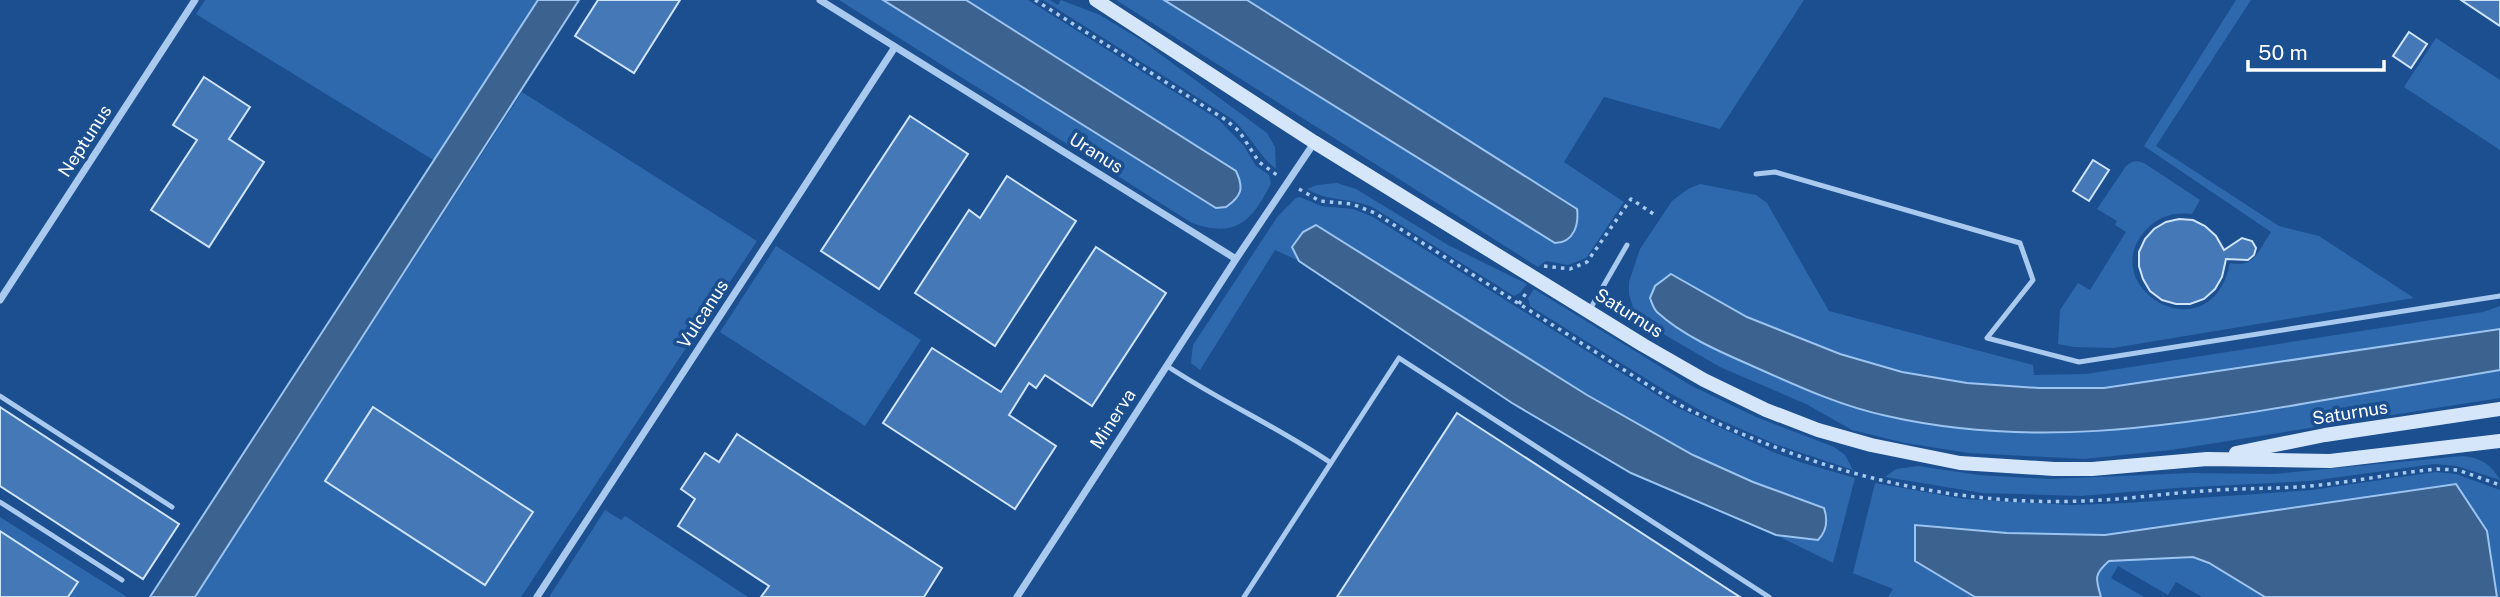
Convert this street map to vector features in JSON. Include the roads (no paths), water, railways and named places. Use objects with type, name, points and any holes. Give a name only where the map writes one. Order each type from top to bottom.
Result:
[{"type":"main road","name":"Saturnus","points":[[1096,0],[1314,142],[1674,364],[1728,392],[1818,430],[1871,445],[1960,463],[2054,470],[2207,459],[2330,461],[2500,441]]},
{"type":"main road","name":"Saturnus","points":[[2207,459],[2325,435],[2500,409]]},
{"type":"street","name":"Neptunus","points":[[0,300],[195,0]]},
{"type":"street","name":"Uranus","points":[[820,0],[1236,259]]},
{"type":"street","name":"Vulcanus","points":[[537,597],[895,47]]},
{"type":"street","points":[[1236,259],[1314,142]]},
{"type":"street","name":"Minerva","points":[[1017,597],[1236,259]]},
{"type":"lane","points":[[1756,174],[1775,172],[2020,243],[2033,280],[1987,338],[2079,362],[2500,296]]},
{"type":"lane","points":[[1589,311],[1628,245]]},
{"type":"lane","points":[[1244,597],[1399,358],[1769,597]]},
{"type":"lane","points":[[1167,366],[1299,440],[1331,463]]},
{"type":"lane","points":[[0,396],[172,507]]},
{"type":"lane","points":[[0,502],[122,580]]}]
